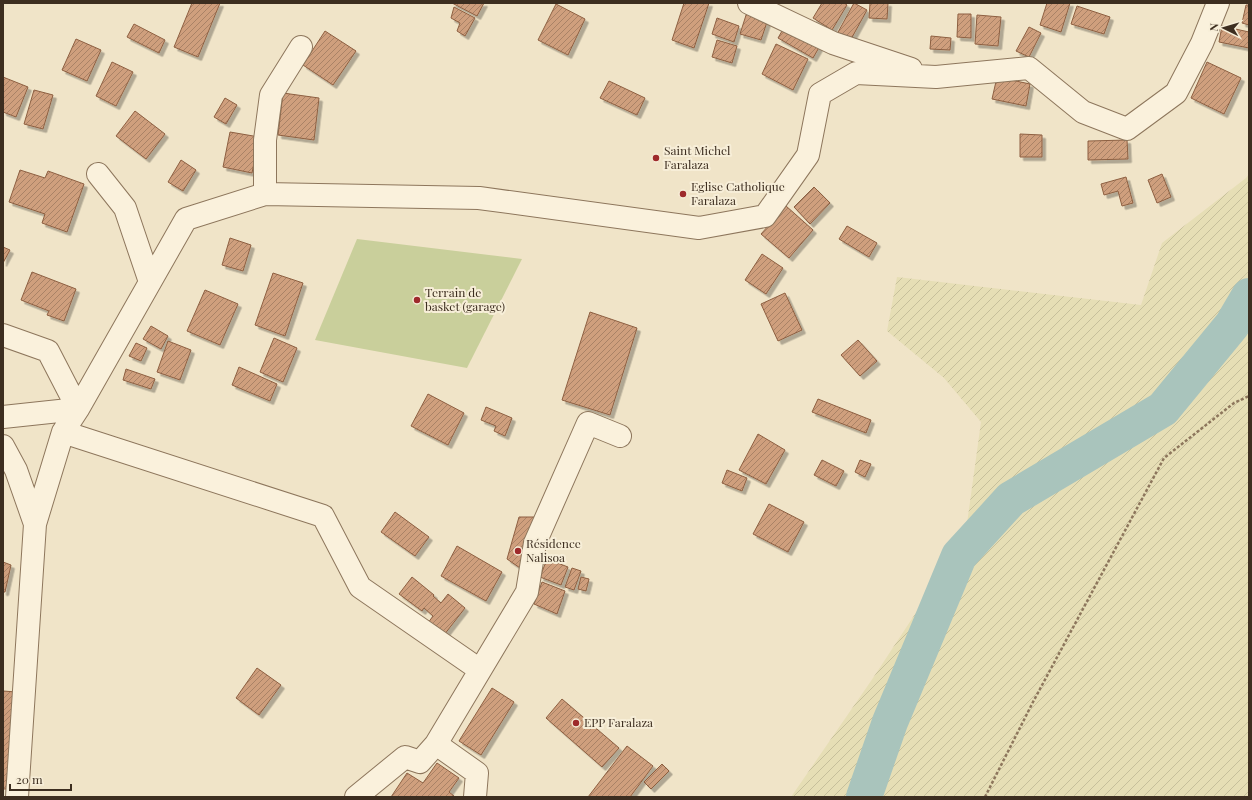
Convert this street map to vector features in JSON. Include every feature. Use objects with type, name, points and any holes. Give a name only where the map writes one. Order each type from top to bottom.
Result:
[{"type":"street","points":[[749,3],[833,43],[936,77]]},
{"type":"street","points":[[17,797],[35,524],[63,432],[78,409],[186,219],[265,194],[480,198],[699,228],[765,216],[808,155],[820,94],[856,73],[936,77],[1029,68],[1083,112],[1127,129],[1176,93],[1202,43],[1218,3]]},
{"type":"street","points":[[265,194],[265,140],[270,95],[301,47]]},
{"type":"street","points":[[98,174],[125,208],[150,282]]},
{"type":"street","points":[[3,335],[48,351],[78,409]]},
{"type":"street","points":[[3,417],[78,409]]},
{"type":"street","points":[[356,797],[405,757],[420,762],[436,744],[527,592],[535,543],[588,423],[620,436]]},
{"type":"street","points":[[63,432],[323,516],[360,587],[480,670]]},
{"type":"street","points":[[3,446],[16,470],[35,524]]},
{"type":"street","points":[[436,744],[477,773],[475,797]]},
{"type":"path","points":[[986,797],[1034,702],[1164,458],[1234,402],[1249,396]]},
{"type":"shaded area","points":[[1249,174],[1249,797],[791,797],[873,678],[965,538],[981,422],[944,378],[887,331],[897,277],[1141,305],[1162,243],[1246,178]]},
{"type":"green space","name":"Terrain de basket (garage)","points":[[357,239],[522,259],[467,368],[315,340]]},
{"type":"building","points":[[192,3],[220,3],[198,57],[174,47]]},
{"type":"building","points":[[452,3],[484,3],[477,16]]},
{"type":"building","points":[[684,3],[709,3],[694,48],[672,40]]},
{"type":"building","points":[[822,3],[844,3],[847,5],[832,30],[813,18]]},
{"type":"building","points":[[854,3],[867,10],[850,41],[837,34]]},
{"type":"building","points":[[870,3],[888,3],[887,19],[869,18]]},
{"type":"building","points":[[1047,3],[1070,3],[1061,32],[1040,25]]},
{"type":"building","points":[[556,4],[585,19],[568,55],[538,40]]},
{"type":"building","points":[[1246,5],[1249,5],[1249,25],[1242,23]]},
{"type":"building","points":[[1077,6],[1110,17],[1104,34],[1071,24]]},
{"type":"building","points":[[454,7],[475,18],[465,36],[457,31],[460,23],[451,18]]},
{"type":"building","points":[[747,12],[768,19],[761,40],[740,34]]},
{"type":"building","points":[[958,14],[971,14],[971,38],[957,37]]},
{"type":"building","points":[[977,15],[1001,17],[998,46],[975,44]]},
{"type":"building","points":[[717,18],[739,26],[734,42],[712,34]]},
{"type":"building","points":[[134,24],[165,40],[159,53],[127,37]]},
{"type":"building","points":[[786,24],[821,44],[813,58],[778,38]]},
{"type":"building","points":[[1222,26],[1249,32],[1249,48],[1219,42]]},
{"type":"building","points":[[1029,27],[1041,33],[1029,57],[1016,51]]},
{"type":"building","points":[[325,31],[356,51],[333,85],[303,65]]},
{"type":"building","points":[[931,36],[951,38],[950,50],[930,49]]},
{"type":"building","points":[[76,39],[101,50],[87,81],[62,70]]},
{"type":"building","points":[[717,40],[737,46],[732,63],[712,57]]},
{"type":"building","points":[[776,44],[808,59],[793,90],[762,74]]},
{"type":"building","points":[[112,62],[133,72],[116,106],[96,96]]},
{"type":"building","points":[[1207,62],[1241,78],[1224,114],[1191,98]]},
{"type":"building","points":[[3,77],[28,87],[16,117],[3,112]]},
{"type":"building","points":[[997,77],[1030,84],[1026,106],[992,99]]},
{"type":"building","points":[[609,81],[645,98],[637,115],[600,98]]},
{"type":"building","points":[[34,90],[53,95],[43,129],[24,124]]},
{"type":"building","points":[[283,93],[319,98],[314,140],[278,135]]},
{"type":"building","points":[[225,98],[237,105],[226,124],[214,117]]},
{"type":"building","points":[[135,111],[165,134],[146,159],[116,136]]},
{"type":"building","points":[[230,132],[259,137],[252,173],[223,167]]},
{"type":"building","points":[[1020,134],[1042,135],[1042,157],[1020,157]]},
{"type":"building","points":[[1127,140],[1128,159],[1088,160],[1088,141]]},
{"type":"building","points":[[181,160],[196,170],[183,191],[168,182]]},
{"type":"building","points":[[20,170],[45,178],[48,171],[84,184],[67,232],[42,223],[45,214],[9,202]]},
{"type":"building","points":[[1162,174],[1171,197],[1157,203],[1148,180]]},
{"type":"building","points":[[1126,177],[1133,203],[1122,206],[1118,191],[1104,195],[1101,184]]},
{"type":"building","points":[[814,187],[830,203],[810,224],[794,207]]},
{"type":"building","points":[[786,206],[813,230],[789,258],[761,234]]},
{"type":"building","points":[[847,226],[877,243],[869,257],[839,239]]},
{"type":"building","points":[[230,238],[251,245],[243,271],[222,265]]},
{"type":"building","points":[[3,247],[10,250],[3,263]]},
{"type":"building","points":[[762,254],[783,268],[766,294],[745,280]]},
{"type":"building","points":[[32,272],[76,289],[64,321],[47,315],[49,311],[21,300]]},
{"type":"building","points":[[273,273],[303,283],[285,336],[255,325]]},
{"type":"building","points":[[205,290],[238,304],[220,345],[187,331]]},
{"type":"building","points":[[785,293],[802,330],[778,341],[761,304]]},
{"type":"building","points":[[590,312],[637,328],[610,415],[562,400]]},
{"type":"building","points":[[151,326],[168,336],[161,349],[143,339]]},
{"type":"building","points":[[274,338],[297,348],[283,382],[260,372]]},
{"type":"building","points":[[858,340],[877,361],[860,376],[841,355]]},
{"type":"building","points":[[168,341],[191,350],[180,380],[157,372]]},
{"type":"building","points":[[136,343],[147,348],[141,361],[129,356]]},
{"type":"building","points":[[239,367],[277,384],[270,401],[232,385]]},
{"type":"building","points":[[126,369],[155,379],[151,389],[123,380]]},
{"type":"building","points":[[428,394],[464,413],[448,445],[411,426]]},
{"type":"building","points":[[818,399],[871,420],[866,433],[812,412]]},
{"type":"building","points":[[486,407],[512,418],[505,436],[494,431],[496,426],[481,420]]},
{"type":"building","points":[[758,434],[785,450],[766,484],[739,470]]},
{"type":"building","points":[[822,460],[844,471],[836,486],[814,475]]},
{"type":"building","points":[[860,460],[871,464],[865,477],[855,472]]},
{"type":"building","points":[[727,470],[747,478],[742,491],[722,483]]},
{"type":"building","points":[[769,504],[804,522],[788,552],[753,534]]},
{"type":"building","points":[[395,512],[429,537],[415,556],[381,532]]},
{"type":"building","name":"Résidence Nalisoa","points":[[519,517],[538,517],[523,570],[507,559]]},
{"type":"building","points":[[457,546],[502,572],[486,601],[441,576]]},
{"type":"building","points":[[547,559],[568,567],[561,585],[540,577]]},
{"type":"building","points":[[3,562],[11,565],[5,592],[3,592]]},
{"type":"building","points":[[572,568],[581,571],[574,590],[565,587]]},
{"type":"building","points":[[412,577],[434,595],[433,596],[441,603],[448,594],[465,608],[444,635],[428,623],[433,616],[424,608],[422,611],[399,594]]},
{"type":"building","points":[[581,577],[589,579],[586,591],[578,589]]},
{"type":"building","points":[[542,582],[565,591],[557,614],[534,604]]},
{"type":"building","points":[[257,668],[281,685],[259,715],[236,698]]},
{"type":"building","points":[[492,688],[514,702],[481,755],[459,741]]},
{"type":"building","points":[[3,691],[16,692],[6,789],[3,789]]},
{"type":"building","points":[[562,699],[619,748],[602,767],[546,718]]},
{"type":"building","points":[[627,746],[653,766],[630,797],[588,797]]},
{"type":"building","points":[[437,763],[459,778],[449,792],[454,796],[453,797],[391,797],[407,773],[423,783]]},
{"type":"building","points":[[662,764],[669,771],[651,789],[644,782]]},
{"type":"waterway","points":[[864,797],[890,722],[959,556],[1011,499],[1163,409],[1232,325],[1249,296]]},
{"type":"place","name":"Saint Michel Faralaza","points":[[656,158]]},
{"type":"place","name":"Eglise Catholique Faralaza","points":[[683,194]]},
{"type":"place","name":"Terrain de basket (garage)","points":[[417,300]]},
{"type":"place","name":"Résidence Nalisoa","points":[[518,551]]},
{"type":"place","name":"EPP Faralaza","points":[[576,723]]}]
